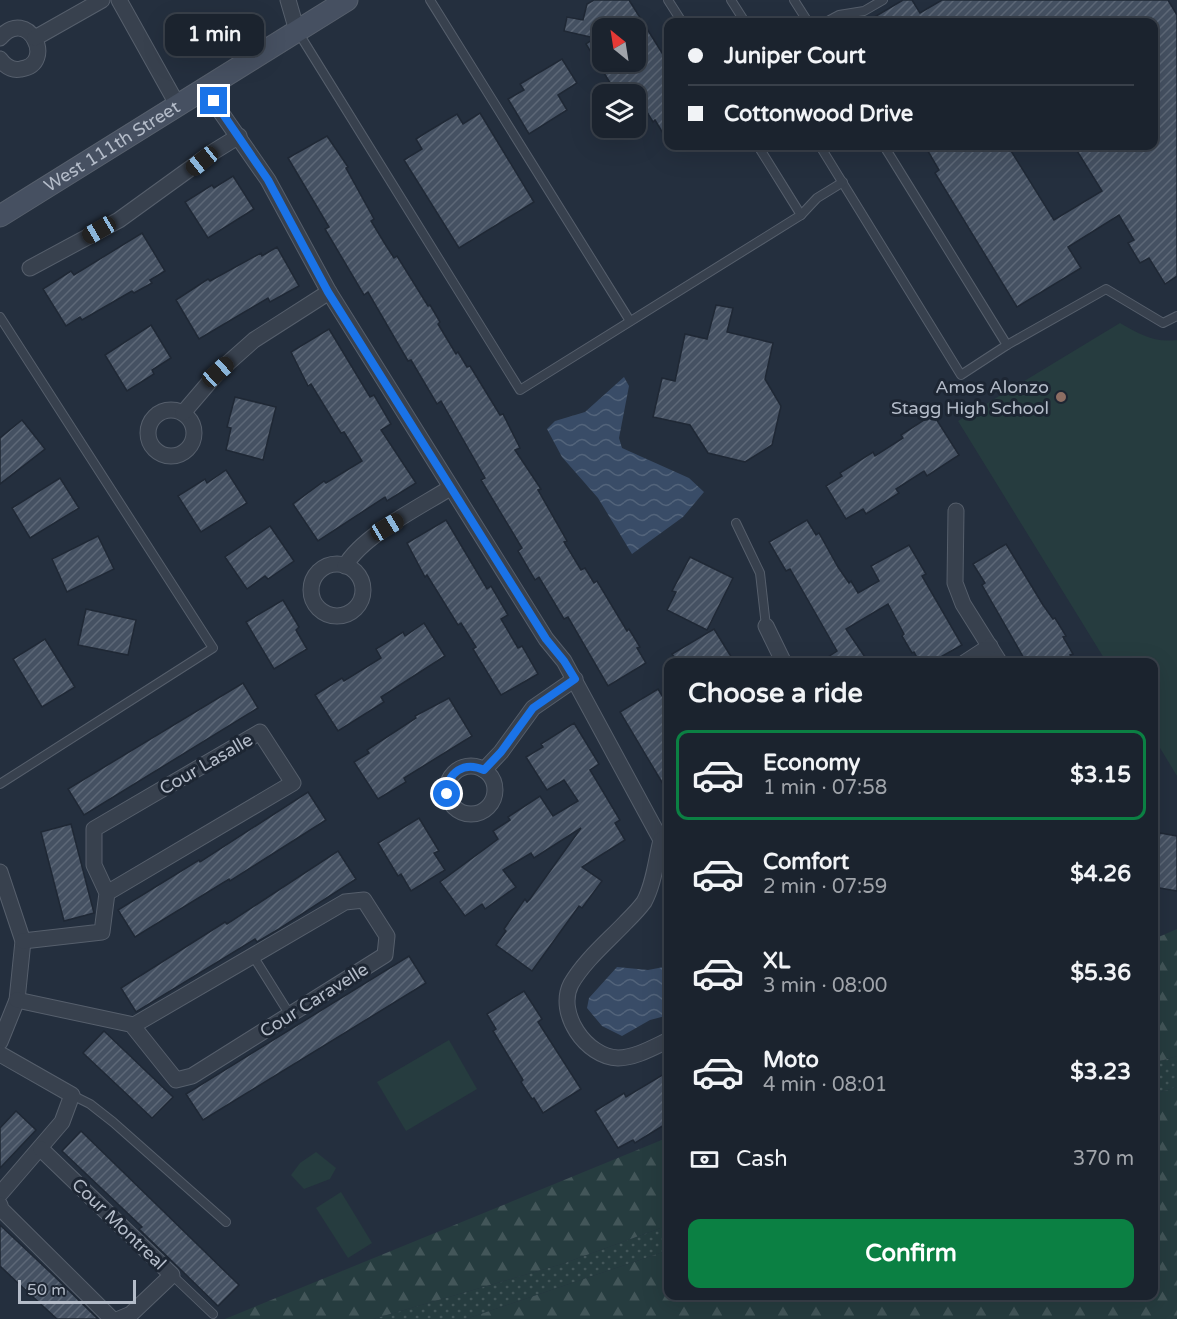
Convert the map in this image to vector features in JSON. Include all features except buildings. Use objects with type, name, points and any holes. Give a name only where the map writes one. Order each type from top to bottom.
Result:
[{"type":"main road","name":"West 111th Street","points":[[0,216],[347,0]]},
{"type":"street","points":[[35,38],[102,0]]},
{"type":"street","points":[[119,0],[177,105]]},
{"type":"street","points":[[288,0],[297,31]]},
{"type":"street","points":[[0,38],[5,33],[18,28],[31,33],[38,44],[36,58],[27,67],[14,69],[8,67],[0,59]]},
{"type":"street","points":[[204,88],[268,180],[328,292],[546,639],[564,661],[664,836]]},
{"type":"street","points":[[30,268],[120,220],[213,152],[239,136]]},
{"type":"street","points":[[183,413],[218,372],[254,340],[328,292]]},
{"type":"street","points":[[345,566],[350,557],[377,534],[450,488]]},
{"type":"street","points":[[956,511],[955,583],[963,604],[997,658]]},
{"type":"street","points":[[766,626],[781,658]]},
{"type":"street","points":[[972,658],[990,646]]},
{"type":"street","points":[[484,770],[501,752],[533,708],[575,679]]},
{"type":"street","name":"Cour Lasalle","points":[[260,732],[293,783],[107,893],[94,865],[94,829],[260,732]]},
{"type":"street","points":[[664,841],[650,889],[643,904],[583,968],[570,986],[568,1003],[572,1023],[582,1040],[592,1049],[606,1056],[628,1057],[664,1042]]},
{"type":"street","points":[[0,872],[24,941],[17,1000],[0,1042]]},
{"type":"street","points":[[24,941],[102,932],[107,893]]},
{"type":"street","name":"Cour Caravelle","points":[[364,900],[387,936],[385,956],[192,1076],[176,1080],[132,1025],[253,956],[345,902],[364,900]]},
{"type":"street","points":[[17,1000],[132,1025]]},
{"type":"street","points":[[0,1054],[72,1095],[62,1122],[0,1194]]},
{"type":"street","name":"Cour Montreal","points":[[41,1149],[172,1275],[131,1314],[119,1319]]},
{"type":"street","points":[[0,1205],[1,1209],[112,1319]]},
{"type":"lane","points":[[430,0],[630,321]]},
{"type":"lane","points":[[668,0],[679,18]]},
{"type":"lane","points":[[731,0],[742,18]]},
{"type":"lane","points":[[794,0],[805,18]]},
{"type":"lane","points":[[833,18],[864,11],[883,0]]},
{"type":"lane","points":[[297,31],[520,390],[801,215],[818,198],[843,182]]},
{"type":"lane","points":[[760,150],[801,215]]},
{"type":"lane","points":[[823,150],[961,375],[1007,345],[1106,289],[1163,323],[1177,316]]},
{"type":"lane","points":[[886,150],[1007,345]]},
{"type":"lane","points":[[0,317],[213,648],[0,784]]},
{"type":"lane","points":[[736,523],[760,573],[766,626]]},
{"type":"lane","points":[[253,956],[290,1015]]},
{"type":"lane","points":[[72,1095],[90,1104],[114,1122],[226,1222]]},
{"type":"lane","points":[[172,1275],[213,1314]]},
{"type":"green space","points":[[1120,323],[1154,339],[1177,340],[1177,776],[1158,745],[1158,658],[1104,658],[958,421]]},
{"type":"green space","points":[[1177,929],[1177,1056],[1158,1062],[1158,937]]},
{"type":"green space","points":[[449,1040],[477,1089],[406,1131],[377,1082]]},
{"type":"green space","points":[[1177,1056],[1177,1087],[1158,1093],[1158,1062]]},
{"type":"green space","points":[[1177,1087],[1177,1319],[466,1319],[664,1252],[664,1300],[1158,1300],[1158,1093]]},
{"type":"green space","points":[[664,1139],[664,1227],[562,1264],[373,1319],[225,1319]]},
{"type":"green space","points":[[316,1152],[336,1168],[330,1179],[304,1189],[291,1175],[300,1163]]},
{"type":"green space","points":[[341,1192],[372,1243],[348,1258],[316,1208]]},
{"type":"green space","points":[[664,1227],[664,1252],[466,1319],[373,1319],[562,1264]]},
{"type":"water","points":[[624,377],[629,386],[619,438],[622,448],[689,478],[704,492],[683,517],[632,554],[598,498],[562,457],[547,429],[555,421],[585,412]]},
{"type":"water","points":[[617,967],[648,970],[664,967],[664,1016],[650,1020],[622,1036],[602,1026],[587,1008],[589,998]]},
{"type":"place","name":"Amos Alonzo Stagg High School","points":[[1061,397]]},
{"type":"route","points":[[214,101],[268,180],[328,292],[450,488],[546,639],[575,679],[533,708],[501,752],[484,770],[469,766],[454,772],[447,786],[447,794]]}]
